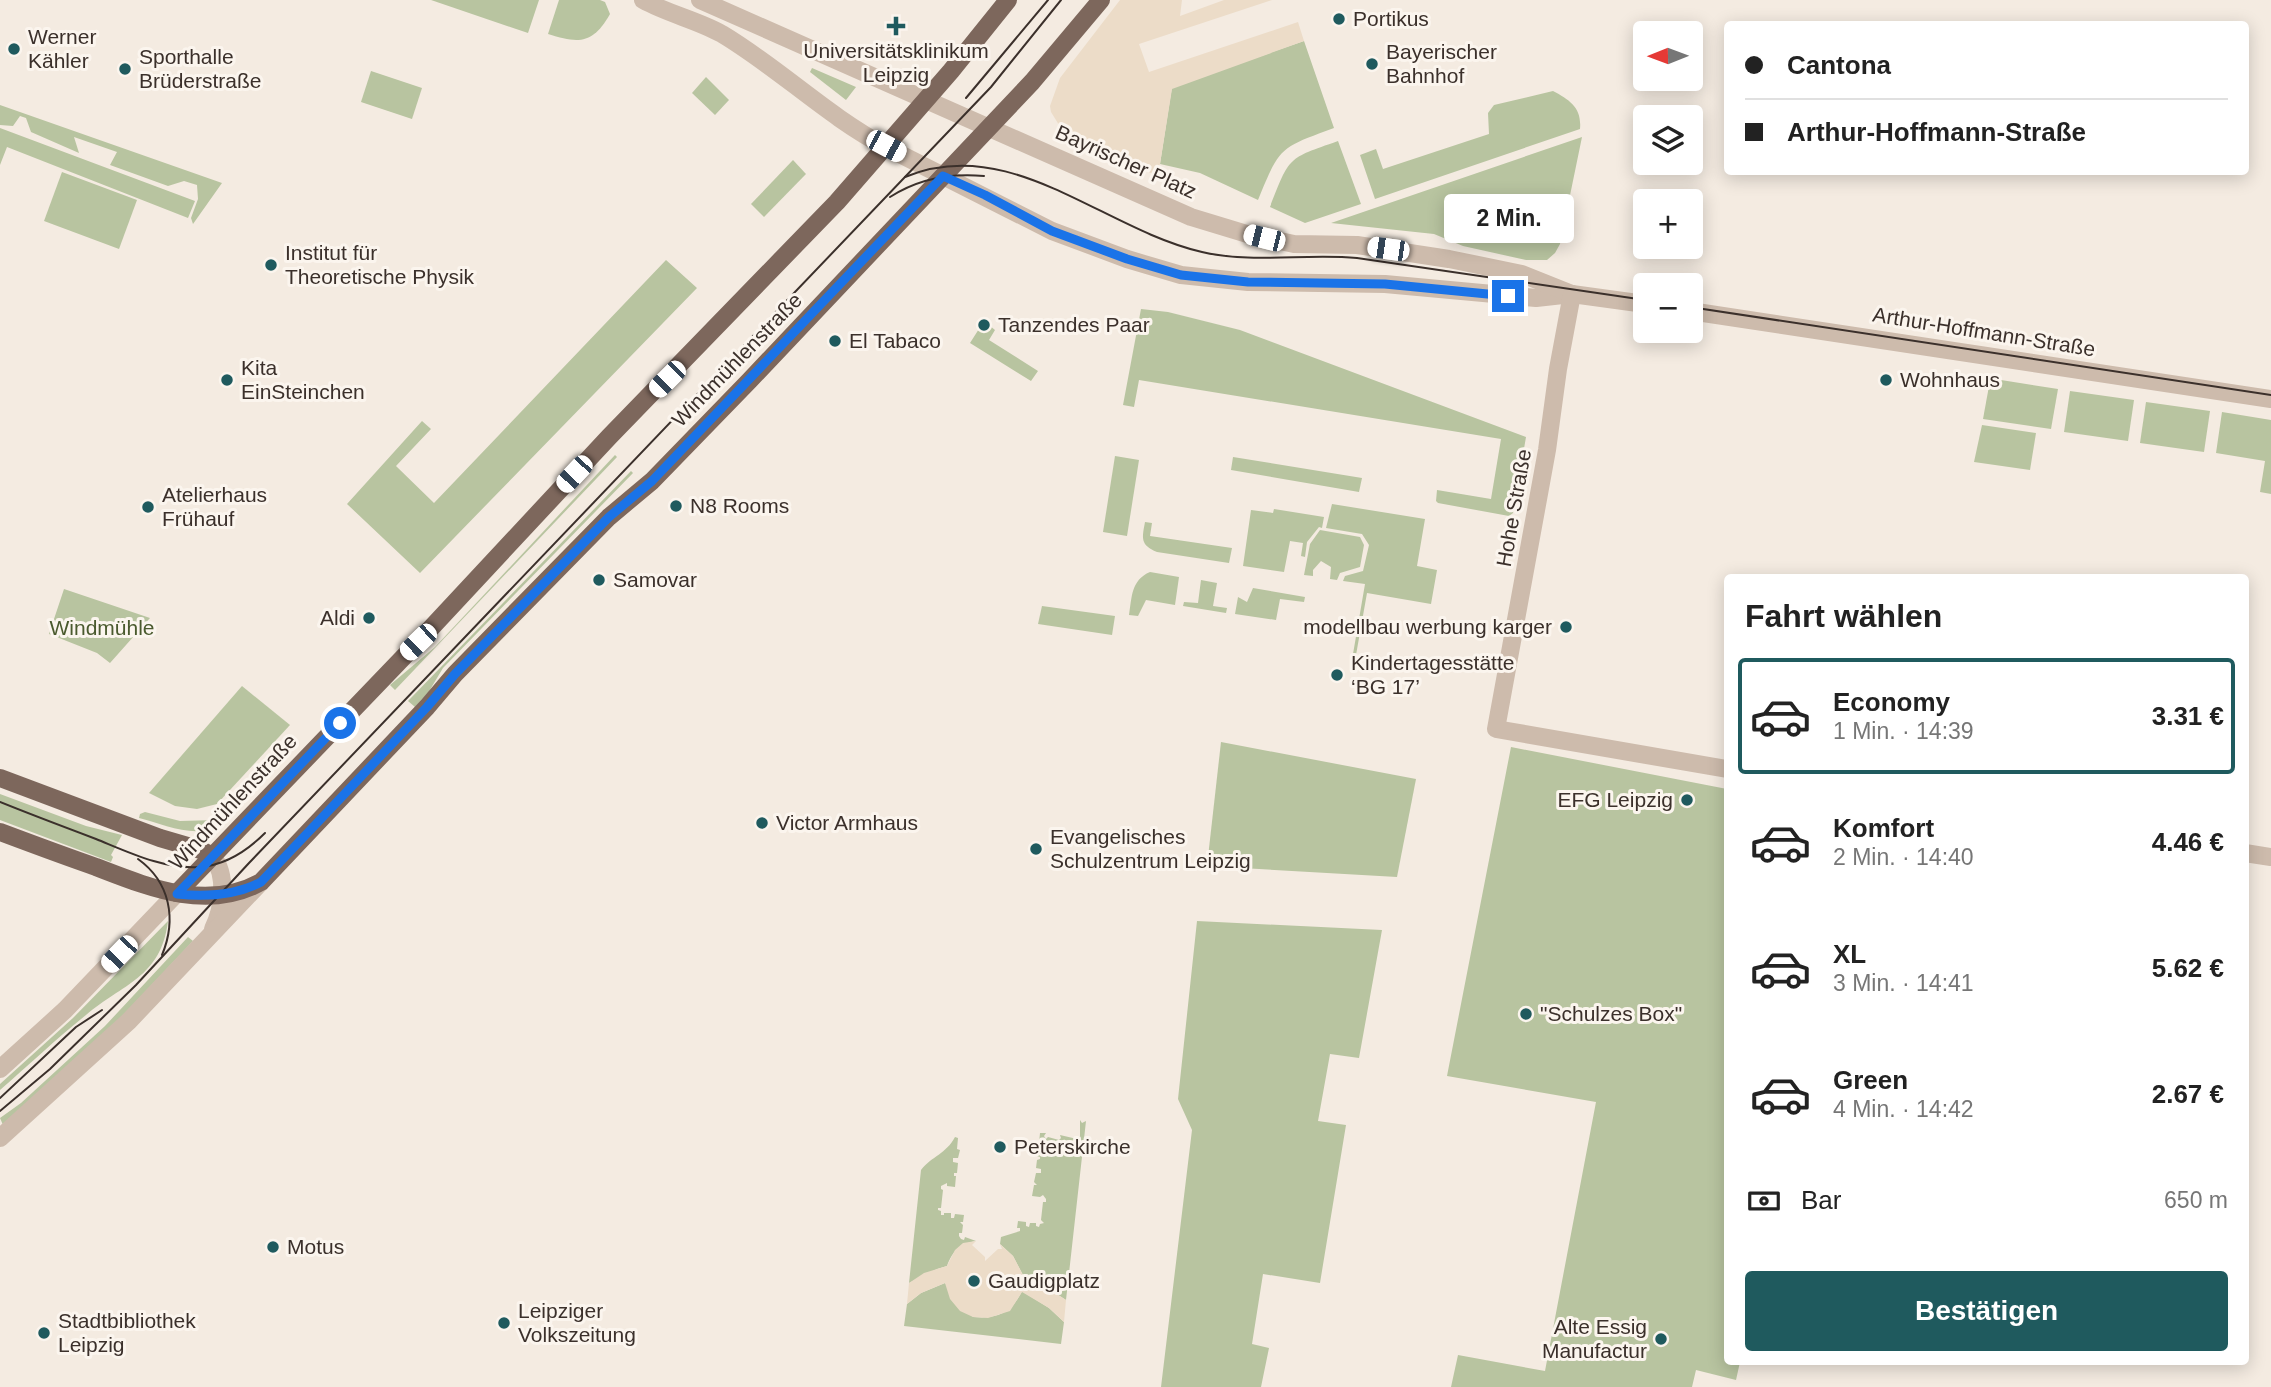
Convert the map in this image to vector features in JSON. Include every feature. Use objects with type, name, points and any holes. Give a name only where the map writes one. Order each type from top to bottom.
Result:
[{"type":"main road","points":[[886,146],[1008,0]]},
{"type":"main road","points":[[943,176],[1027,86],[1101,0]]},
{"type":"main road","name":"Windmühlenstraße","points":[[177,894],[609,437],[842,197],[886,146]]},
{"type":"main road","name":"Windmühlenstraße","points":[[261,882],[455,674],[609,517],[652,481],[943,176]]},
{"type":"main road","points":[[0,778],[212,856]]},
{"type":"main road","points":[[0,832],[141,885],[177,894],[221,894],[241,891],[261,882]]},
{"type":"street","points":[[643,0],[721,34],[776,70],[863,134],[1052,231],[1127,259],[1181,275],[1248,282],[1385,284],[1536,299],[1572,294],[1633,302]]},
{"type":"street","name":"Bayrischer Platz","points":[[699,0],[1191,217],[1247,234],[1294,244],[1357,245],[1449,259],[1522,274],[1572,294]]},
{"type":"street","name":"Hohe Straße","points":[[1572,294],[1558,369],[1548,450],[1496,729],[1724,768]]},
{"type":"street","name":"Arthur-Hoffmann-Straße","points":[[1703,313],[2271,399]]},
{"type":"street","points":[[2249,854],[2271,857]]},
{"type":"street","points":[[207,938],[219,914],[221,894],[219,869],[212,856]]},
{"type":"street","name":"Windmühlenstraße","points":[[0,1138],[129,1021],[261,882]]},
{"type":"street","name":"Windmühlenstraße","points":[[0,1069],[65,1010],[177,894]]},
{"type":"green space","points":[[431,0],[539,0],[528,33]]},
{"type":"green space","points":[[559,0],[600,0],[605,2],[610,14],[598,31],[584,39],[568,39],[548,34]]},
{"type":"green space","points":[[1304,41],[1334,128],[1302,140],[1284,151],[1277,159],[1258,200],[1200,173],[1160,164],[1172,87]]},
{"type":"green space","points":[[812,68],[856,87],[846,100],[810,72]]},
{"type":"green space","points":[[371,71],[422,88],[412,119],[361,102]]},
{"type":"green space","points":[[706,77],[729,100],[715,115],[692,93]]},
{"type":"green space","points":[[1553,91],[1577,110],[1580,129],[1375,199],[1360,155],[1376,149],[1383,169],[1489,134],[1488,113],[1494,105]]},
{"type":"green space","points":[[0,105],[222,183],[193,224],[191,218],[198,199],[197,185],[184,181],[168,186],[110,165],[117,152],[74,137],[79,153],[31,132],[26,118],[20,116],[13,126],[0,125]]},
{"type":"green space","points":[[0,128],[195,201],[188,218],[7,147],[0,165]]},
{"type":"green space","points":[[1582,137],[1560,244],[1547,260],[1526,260],[1463,246],[1434,234],[1331,223]]},
{"type":"green space","points":[[1338,141],[1361,204],[1305,223],[1270,207],[1292,162],[1299,156]]},
{"type":"green space","points":[[793,160],[806,174],[764,217],[751,204]]},
{"type":"green space","points":[[62,172],[137,200],[119,249],[44,221]]},
{"type":"green space","points":[[666,260],[697,288],[420,573],[347,504],[422,421],[431,429],[396,466],[434,503]]},
{"type":"green space","points":[[1141,309],[1168,312],[1240,330],[1526,437],[1513,513],[1509,516],[1436,501],[1437,490],[1491,499],[1501,439],[1139,380],[1134,407],[1123,405]]},
{"type":"green space","points":[[984,321],[995,330],[989,340],[1038,371],[1031,381],[970,343]]},
{"type":"green space","points":[[2001,380],[2058,389],[2051,429],[1983,419],[1989,386]]},
{"type":"green space","points":[[2070,391],[2134,400],[2128,441],[2064,432]]},
{"type":"green space","points":[[2146,402],[2210,411],[2204,452],[2140,443]]},
{"type":"green space","points":[[2222,412],[2271,420],[2271,494],[2260,492],[2265,461],[2216,453]]},
{"type":"green space","points":[[1982,425],[2036,433],[2030,470],[1974,462]]},
{"type":"green space","points":[[615,455],[617,457],[395,690],[390,685],[435,647]]},
{"type":"green space","points":[[1115,456],[1139,460],[1127,536],[1103,532]]},
{"type":"green space","points":[[1233,457],[1362,478],[1359,492],[1231,470]]},
{"type":"green space","points":[[631,471],[633,473],[443,668],[428,693],[415,707],[408,701]]},
{"type":"green space","points":[[1332,504],[1425,519],[1417,566],[1437,570],[1431,604],[1367,593],[1356,655],[1353,654],[1365,584],[1343,581],[1345,576],[1363,571],[1369,545],[1362,534],[1326,528]]},
{"type":"green space","points":[[1274,509],[1324,517],[1322,528],[1319,527],[1307,542],[1305,557],[1301,556],[1303,543],[1290,541],[1284,572],[1243,566],[1251,510],[1273,513]]},
{"type":"green space","points":[[1145,522],[1152,523],[1150,536],[1232,548],[1229,563],[1157,552],[1145,544]]},
{"type":"green space","points":[[1320,530],[1360,537],[1364,545],[1360,567],[1340,573],[1337,580],[1330,579],[1331,567],[1321,561],[1313,570],[1313,576],[1304,575],[1310,544]]},
{"type":"green space","points":[[1150,572],[1179,577],[1175,605],[1146,600],[1138,616],[1129,615],[1136,584]]},
{"type":"green space","points":[[1201,580],[1217,583],[1213,606],[1227,608],[1226,613],[1183,606],[1184,602],[1198,603]]},
{"type":"green space","points":[[1253,588],[1305,597],[1304,602],[1280,599],[1276,620],[1235,614],[1238,597],[1247,602]]},
{"type":"green space","name":"Windmühle","points":[[64,589],[150,618],[110,663],[97,653],[49,634]]},
{"type":"green space","points":[[1042,606],[1115,616],[1112,635],[1038,624]]},
{"type":"green space","points":[[242,686],[290,725],[217,804],[197,809],[175,806],[149,793]]},
{"type":"green space","points":[[1221,742],[1416,779],[1397,877],[1207,866]]},
{"type":"green space","points":[[1511,747],[1724,788],[1724,1365],[1739,1365],[1736,1380],[1696,1370],[1692,1387],[1451,1387],[1458,1355],[1545,1371],[1596,1102],[1447,1076]]},
{"type":"green space","points":[[0,794],[86,826],[122,835],[111,855],[111,862],[0,820]]},
{"type":"green space","points":[[145,812],[180,821],[216,820],[219,825],[201,831],[190,831],[139,818],[140,814]]},
{"type":"green space","points":[[168,921],[164,940],[148,968],[75,1024],[0,1090],[0,1084],[73,1018]]},
{"type":"green space","points":[[1197,921],[1382,930],[1359,1058],[1330,1054],[1318,1121],[1346,1125],[1320,1283],[1263,1274],[1252,1344],[1269,1348],[1261,1387],[1161,1387],[1192,1130],[1178,1099]]},
{"type":"green space","points":[[188,937],[193,941],[115,1024],[3,1125],[0,1118],[21,1103],[105,1026]]},
{"type":"green space","points":[[1080,1120],[1082,1123],[1086,1121],[1066,1300],[1023,1275],[1013,1256],[1000,1244],[1001,1237],[1020,1231],[1020,1228],[1017,1228],[1018,1221],[1026,1222],[1029,1227],[1030,1223],[1036,1223],[1039,1227],[1044,1223],[1041,1220],[1043,1202],[1046,1202],[1046,1199],[1043,1195],[1032,1196],[1034,1185],[1037,1185],[1034,1182],[1036,1173],[1041,1173],[1041,1169],[1036,1168],[1037,1160],[1040,1159],[1037,1156],[1038,1147],[1044,1147],[1044,1143],[1039,1143],[1040,1133],[1046,1133],[1046,1139],[1048,1137],[1059,1140],[1060,1135],[1077,1139],[1080,1136]]},
{"type":"green space","points":[[955,1137],[958,1138],[957,1149],[960,1150],[958,1158],[953,1158],[953,1162],[958,1163],[957,1173],[954,1173],[955,1187],[947,1186],[947,1183],[941,1186],[941,1208],[938,1210],[941,1215],[951,1213],[951,1218],[954,1218],[955,1214],[964,1215],[963,1222],[960,1222],[963,1225],[959,1236],[964,1240],[965,1237],[976,1241],[958,1249],[947,1266],[909,1283],[921,1170]]},
{"type":"green space","points":[[945,1283],[973,1317],[996,1316],[1008,1310],[1022,1291],[1049,1308],[1064,1322],[1061,1344],[904,1326],[907,1304],[921,1293]]},
{"type":"shaded area","points":[[1120,0],[1182,0],[1180,16],[1224,0],[1272,0],[1139,44],[1149,72],[1298,22],[1304,41],[1172,89],[1160,164],[1155,175],[1079,139],[1059,125],[1051,112],[1050,106],[1060,78]]},
{"type":"shaded area","name":"Gaudigplatz","points":[[976,1241],[972,1245],[985,1257],[985,1261],[998,1249],[1002,1249],[1000,1244],[1013,1256],[1023,1275],[1066,1300],[1064,1322],[1049,1308],[1022,1292],[1010,1311],[988,1318],[973,1317],[960,1311],[950,1299],[945,1283],[921,1293],[907,1304],[909,1283],[924,1273],[947,1266],[955,1250],[963,1243]]},
{"type":"tram line","points":[[966,98],[1048,0]]},
{"type":"tram line","points":[[0,1111],[50,1069],[136,985],[249,863],[991,87],[1061,0]]},
{"type":"tram line","points":[[905,177],[944,167],[982,167],[1019,175],[1056,189],[1165,240],[1202,252],[1260,258],[1357,258],[1633,298]]},
{"type":"tram line","points":[[890,197],[935,179],[959,175],[984,176]]},
{"type":"tram line","points":[[1703,309],[2271,395]]},
{"type":"tram line","points":[[0,802],[134,854],[173,866],[200,867],[219,863],[251,846],[265,833]]},
{"type":"tram line","points":[[138,859],[157,879],[168,902],[169,928],[162,955]]},
{"type":"tram line","points":[[0,1098],[76,1027],[102,1010]]},
{"type":"place","name":"Portikus","points":[[1339,19]]},
{"type":"place","name":"Universitätsklinikum Leipzig","points":[[896,26]]},
{"type":"place","name":"Werner Kähler","points":[[14,49]]},
{"type":"place","name":"Bayerischer Bahnhof","points":[[1372,64]]},
{"type":"place","name":"Sporthalle Brüderstraße","points":[[125,69]]},
{"type":"place","name":"Institut für Theoretische Physik","points":[[271,265]]},
{"type":"place","name":"Tanzendes Paar","points":[[984,325]]},
{"type":"place","name":"El Tabaco","points":[[835,341]]},
{"type":"place","name":"Kita EinSteinchen","points":[[227,380]]},
{"type":"place","name":"Wohnhaus","points":[[1886,380]]},
{"type":"place","name":"N8 Rooms","points":[[676,506]]},
{"type":"place","name":"Atelierhaus Frühauf","points":[[148,507]]},
{"type":"place","name":"Samovar","points":[[599,580]]},
{"type":"place","name":"Aldi","points":[[369,618]]},
{"type":"place","name":"modellbau werbung karger","points":[[1566,627]]},
{"type":"place","name":"Kindertagesstätte ‘BG 17’","points":[[1337,675]]},
{"type":"place","name":"EFG Leipzig","points":[[1687,800]]},
{"type":"place","name":"Victor Armhaus","points":[[762,823]]},
{"type":"place","name":"Evangelisches Schulzentrum Leipzig","points":[[1036,849]]},
{"type":"place","name":"\"Schulzes Box\"","points":[[1526,1014]]},
{"type":"place","name":"Peterskirche","points":[[1000,1147]]},
{"type":"place","name":"Motus","points":[[273,1247]]},
{"type":"place","name":"Gaudigplatz","points":[[974,1281]]},
{"type":"place","name":"Leipziger Volkszeitung","points":[[504,1323]]},
{"type":"place","name":"Stadtbibliothek Leipzig","points":[[44,1333]]},
{"type":"place","name":"Alte Essig Manufactur","points":[[1661,1339]]},
{"type":"route","points":[[340,723],[177,894],[231,893],[261,882],[455,674],[609,517],[652,481],[943,176],[1052,231],[1127,259],[1181,275],[1248,282],[1385,284],[1508,296]]}]
